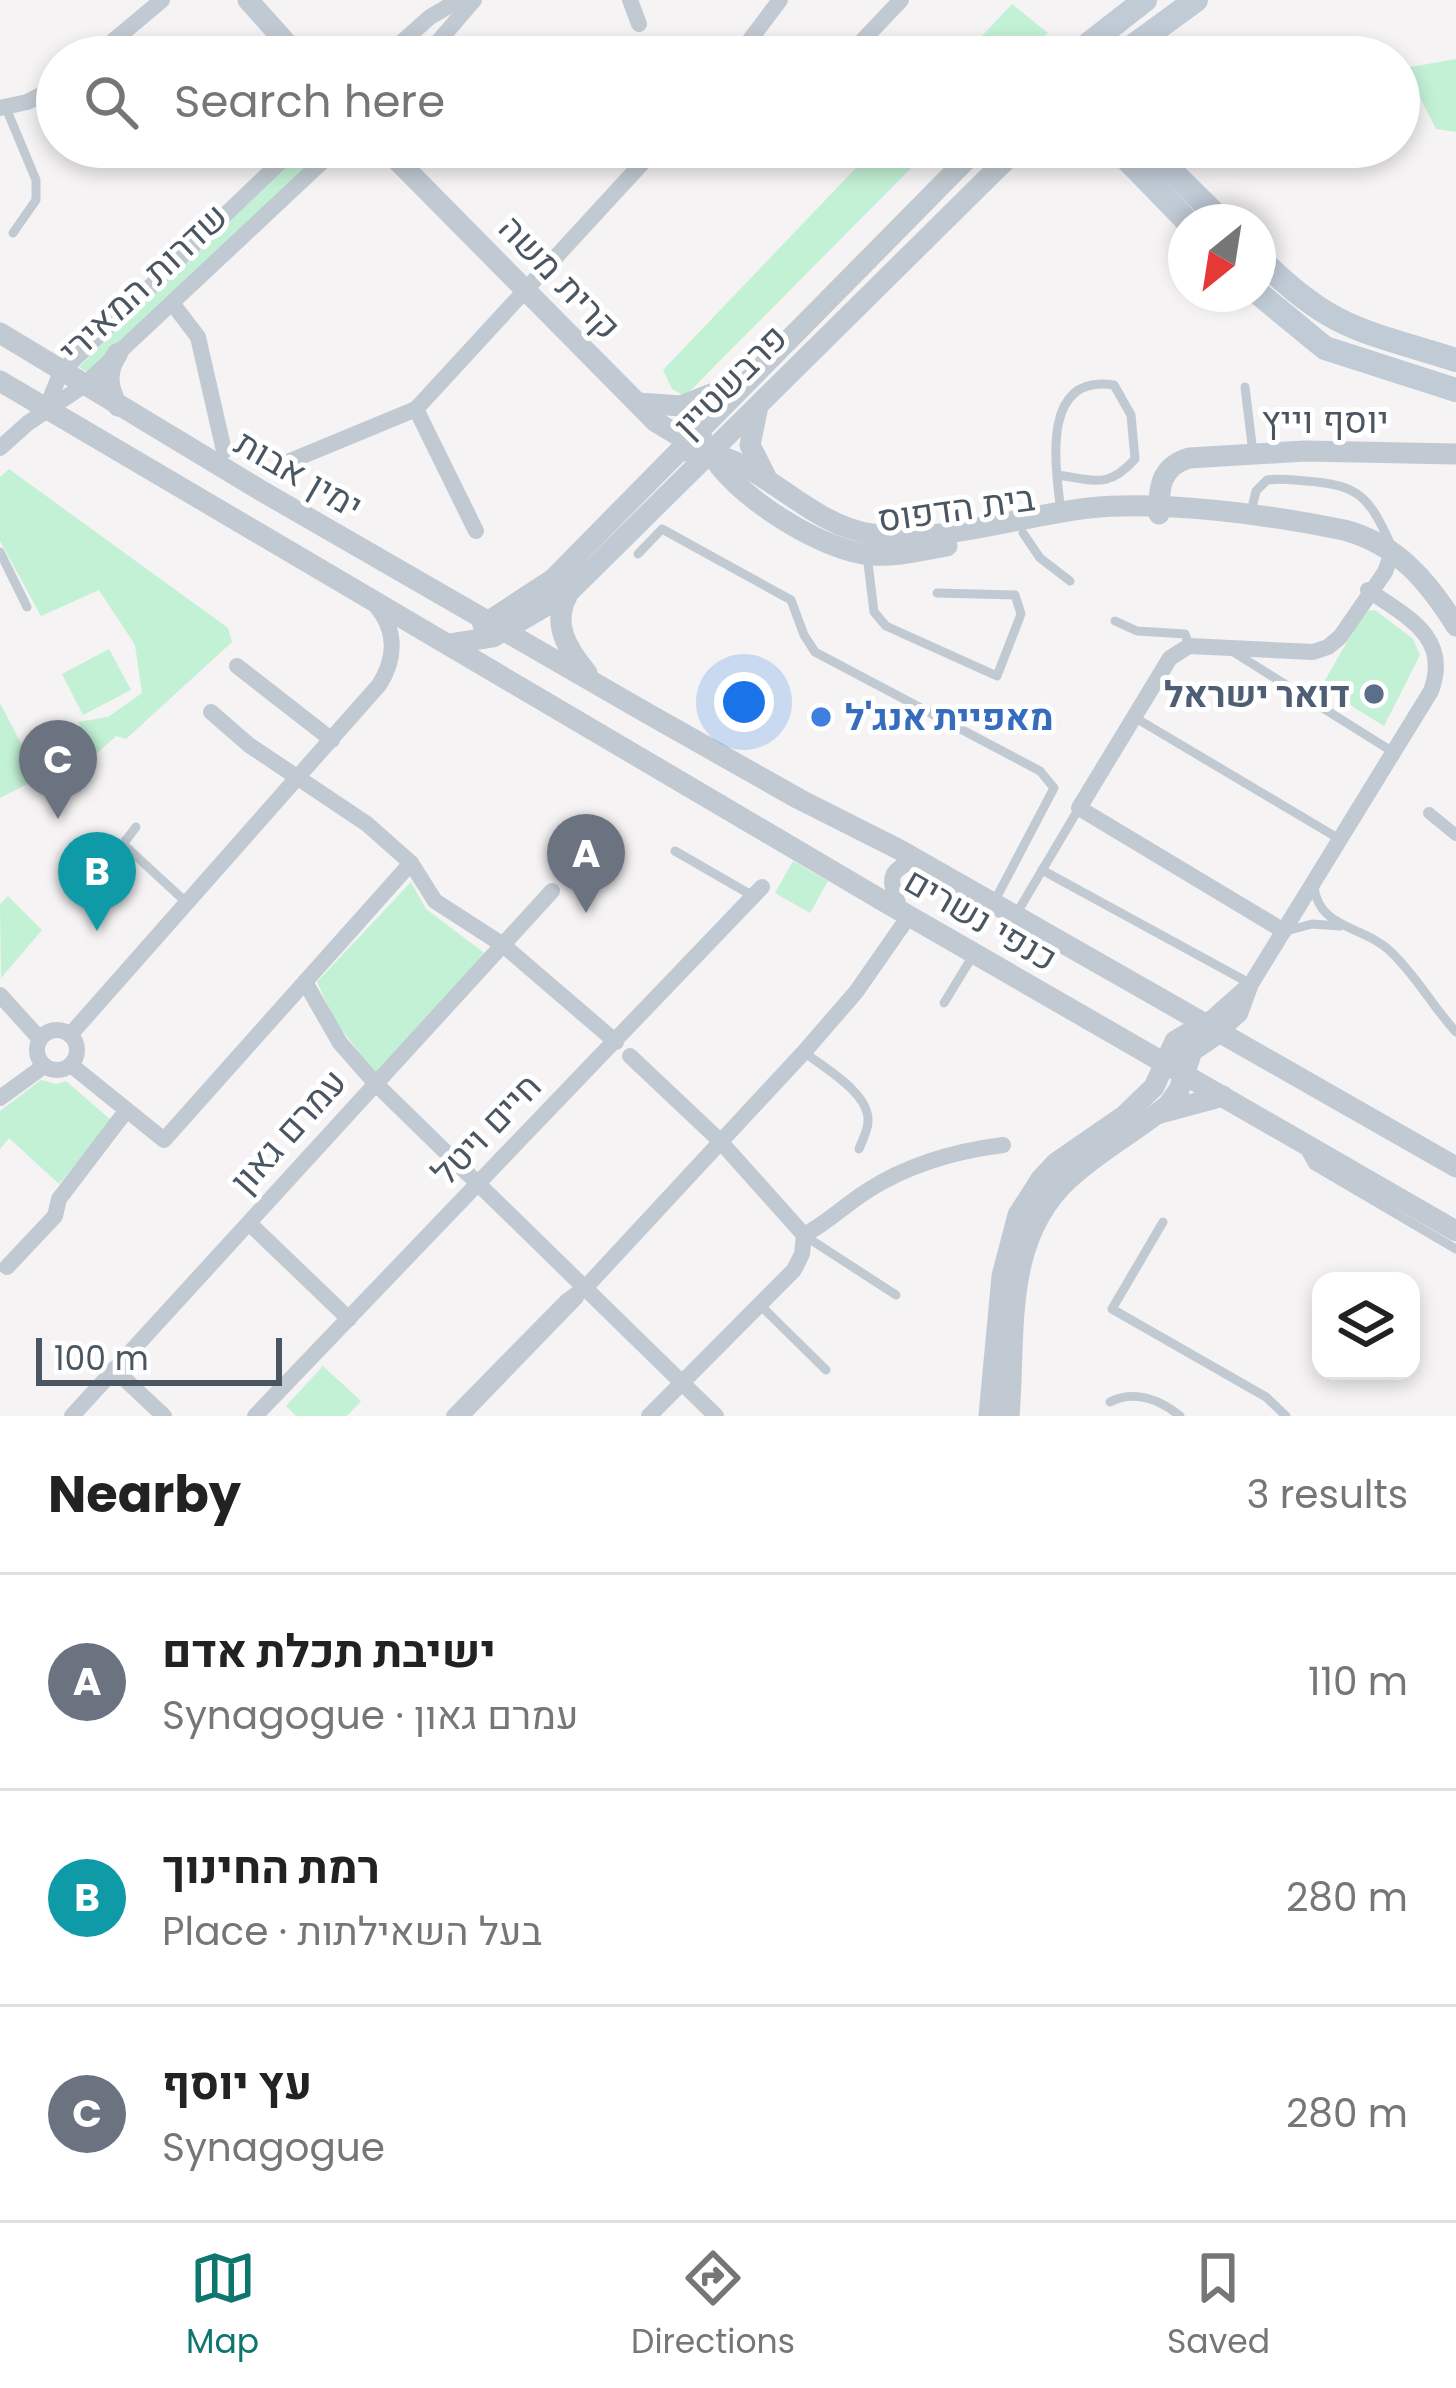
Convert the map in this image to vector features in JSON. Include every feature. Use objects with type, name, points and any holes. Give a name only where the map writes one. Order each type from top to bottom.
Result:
[{"type":"main road","points":[[1099,36],[1144,0]]},
{"type":"main road","points":[[1150,36],[1196,0]]},
{"type":"main road","points":[[1143,168],[1173,204]]},
{"type":"main road","points":[[1151,168],[1198,204]]},
{"type":"main road","points":[[1276,276],[1334,321],[1456,360]]},
{"type":"main road","points":[[1276,308],[1325,348],[1456,389]]},
{"type":"street","points":[[119,36],[162,0]]},
{"type":"street","points":[[248,0],[280,36]]},
{"type":"street","points":[[409,36],[459,0]]},
{"type":"street","points":[[443,36],[473,0]]},
{"type":"street","points":[[630,0],[639,24]]},
{"type":"street","points":[[752,36],[780,0]]},
{"type":"street","points":[[867,36],[901,0]]},
{"type":"street","points":[[3,107],[36,98]]},
{"type":"street","name":"שדרות המאירי","points":[[45,410],[61,372],[274,168]]},
{"type":"street","name":"שדרות המאירי","points":[[45,410],[83,386],[316,168]]},
{"type":"street","name":"קרית משה","points":[[405,168],[644,410],[671,431],[703,441]]},
{"type":"street","points":[[283,464],[416,410],[636,168]]},
{"type":"street","name":"פרבשטיין","points":[[497,625],[568,593],[703,441],[749,378],[958,168]]},
{"type":"street","name":"פרבשטיין","points":[[703,441],[760,400],[1000,168]]},
{"type":"street","points":[[172,303],[198,337],[224,451]]},
{"type":"street","name":"ימין אבות","points":[[0,333],[83,386],[497,625]]},
{"type":"street","points":[[118,353],[108,380],[118,406]]},
{"type":"street","points":[[739,488],[668,480],[664,445],[644,410],[681,406],[749,378]]},
{"type":"street","name":"ימין אבות","points":[[0,381],[445,644],[475,652]]},
{"type":"street","points":[[760,400],[750,445],[778,491]]},
{"type":"street","points":[[0,448],[45,410]]},
{"type":"street","points":[[416,410],[476,531]]},
{"type":"street","name":"בית הדפוס","points":[[703,441],[739,488],[825,541],[867,555],[899,554],[1164,510]]},
{"type":"street","name":"בית הדפוס","points":[[703,441],[843,527],[892,536],[1117,506],[1251,516],[1344,530],[1393,550],[1420,575],[1456,626]]},
{"type":"street","name":"יוסף וייץ","points":[[1164,510],[1176,472],[1195,458],[1252,453],[1456,454]]},
{"type":"street","name":"פרבשטיין","points":[[497,625],[668,480]]},
{"type":"street","points":[[1284,931],[1079,808],[1170,658],[1190,646],[1313,652],[1328,647],[1385,572],[1393,550]]},
{"type":"street","points":[[989,1416],[1002,1276],[1018,1216],[1056,1163],[1176,1095],[1174,1041],[1213,1028],[1251,984],[1432,691],[1439,662],[1423,632],[1368,590]]},
{"type":"street","points":[[568,593],[560,610],[561,629],[578,662],[600,686]]},
{"type":"street","points":[[70,1035],[379,685],[391,663],[391,631],[371,600]]},
{"type":"street","points":[[475,652],[497,625]]},
{"type":"street","name":"כנפי נשרים","points":[[497,625],[1456,1167]]},
{"type":"street","name":"כנפי נשרים","points":[[475,652],[903,919],[974,953],[1456,1231]]},
{"type":"street","points":[[236,666],[332,740]]},
{"type":"street","points":[[211,712],[249,745],[367,824],[411,863],[436,902],[502,945],[616,1042]]},
{"type":"street","points":[[1429,813],[1456,835]]},
{"type":"street","points":[[454,1416],[585,1288],[856,992],[903,919],[891,890],[892,879],[902,866],[917,860]]},
{"type":"street","points":[[71,1064],[164,1140],[411,863]]},
{"type":"street","name":"עמרם גאון","points":[[72,1416],[552,891]]},
{"type":"street","name":"חיים ויטל","points":[[255,1416],[758,892]]},
{"type":"street","points":[[305,982],[340,1042],[376,1084],[716,1416]]},
{"type":"street","points":[[0,995],[40,1039]]},
{"type":"street","points":[[57,1030],[70,1035],[77,1052],[71,1064],[57,1070],[44,1066],[37,1052],[40,1039],[57,1030]]},
{"type":"street","points":[[1132,1045],[1146,1074],[1149,1108]]},
{"type":"street","points":[[630,1056],[719,1140],[803,1235]]},
{"type":"street","points":[[0,1098],[44,1066]]},
{"type":"street","points":[[1011,1412],[1018,1271],[1036,1220],[1067,1180],[1149,1108],[1223,1096]]},
{"type":"street","points":[[3,1264],[55,1216],[59,1198],[126,1111]]},
{"type":"street","points":[[649,1416],[798,1262],[803,1235],[868,1190],[910,1168],[1003,1145]]},
{"type":"street","points":[[249,1222],[349,1318]]},
{"type":"street","points":[[115,1370],[164,1416]]},
{"type":"lane","points":[[3,107],[36,180],[36,200],[13,233]]},
{"type":"lane","points":[[1057,475],[1106,482],[1119,477],[1135,459],[1132,415],[1114,385],[1090,381],[1071,393],[1059,430],[1057,475],[1061,512]]},
{"type":"lane","points":[[1245,387],[1252,453]]},
{"type":"lane","points":[[1251,516],[1256,491],[1267,480],[1341,485],[1369,502],[1393,550]]},
{"type":"lane","points":[[638,554],[662,529],[791,600],[814,652],[1040,772],[1054,788],[993,904]]},
{"type":"lane","points":[[1023,533],[1040,558],[1070,581]]},
{"type":"lane","points":[[0,552],[28,607]]},
{"type":"lane","points":[[867,555],[874,612],[886,626],[997,676],[1022,614],[1015,596],[937,593]]},
{"type":"lane","points":[[1115,621],[1137,631],[1186,634],[1190,646]]},
{"type":"lane","points":[[1225,647],[1393,752]]},
{"type":"lane","points":[[1135,717],[1341,841]]},
{"type":"lane","points":[[1015,916],[1079,808]]},
{"type":"lane","points":[[136,827],[123,844],[187,903]]},
{"type":"lane","points":[[675,851],[758,892]]},
{"type":"lane","points":[[1042,870],[1251,984]]},
{"type":"lane","points":[[1314,886],[1319,907],[1345,927]]},
{"type":"lane","points":[[1284,931],[1312,924],[1366,934],[1390,950],[1456,1032]]},
{"type":"lane","points":[[944,1003],[974,953]]},
{"type":"lane","points":[[804,1052],[866,1108],[868,1124],[859,1149]]},
{"type":"lane","points":[[1303,1142],[1304,1154],[1313,1165],[1456,1249]]},
{"type":"lane","points":[[1163,1222],[1112,1309],[1266,1397],[1286,1416]]},
{"type":"lane","points":[[803,1235],[896,1294]]},
{"type":"lane","points":[[466,1416],[572,1308],[585,1288]]},
{"type":"lane","points":[[760,1305],[826,1370]]},
{"type":"lane","points":[[1110,1402],[1124,1395],[1149,1399],[1180,1416]]},
{"type":"green space","points":[[1012,4],[1048,33],[1045,36],[982,36]]},
{"type":"green space","points":[[1456,59],[1456,132],[1436,129],[1420,98],[1420,65]]},
{"type":"green space","points":[[284,168],[311,168],[90,374],[79,367]]},
{"type":"green space","points":[[856,168],[911,168],[685,396],[672,389],[663,370]]},
{"type":"green space","points":[[9,469],[228,628],[232,642],[126,739],[116,736],[96,754],[78,722],[108,717],[142,693],[135,645],[99,590],[41,616],[0,541],[0,477]]},
{"type":"green space","points":[[1375,610],[1413,639],[1420,655],[1384,726],[1321,687],[1365,611]]},
{"type":"green space","points":[[109,649],[131,690],[83,715],[62,674]]},
{"type":"green space","points":[[0,703],[39,778],[0,798]]},
{"type":"green space","points":[[793,861],[828,881],[810,913],[775,893]]},
{"type":"green space","points":[[411,882],[426,909],[487,955],[377,1076],[335,1021],[317,982]]},
{"type":"green space","points":[[8,896],[42,930],[1,978],[0,904]]},
{"type":"green space","points":[[41,1080],[66,1081],[112,1121],[59,1184],[9,1138],[0,1149],[0,1111]]},
{"type":"green space","points":[[323,1366],[361,1401],[347,1416],[296,1416],[286,1406]]},
{"type":"place","name":"דואר ישראל","points":[[1374,694]]},
{"type":"place","name":"מאפיית אנג'ל","points":[[821,717]]},
{"type":"place","name":"עץ יוסף","points":[[58,819]]},
{"type":"place","name":"ישיבת תכלת אדם","points":[[586,913]]},
{"type":"place","name":"רמת החינוך","points":[[97,931]]}]
